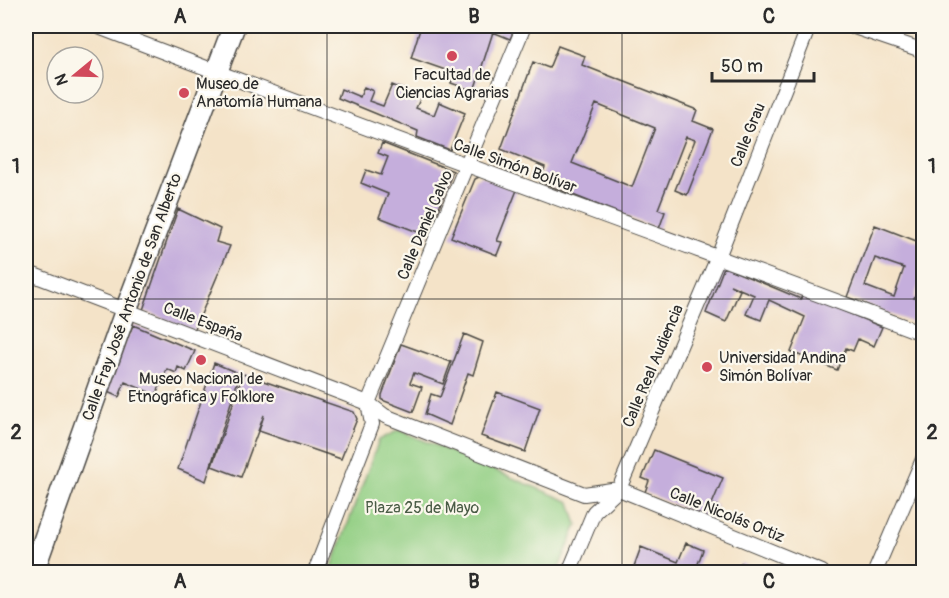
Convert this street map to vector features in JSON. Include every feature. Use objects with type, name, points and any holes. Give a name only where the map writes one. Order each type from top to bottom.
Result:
[{"type":"main road","name":"Calle Fray José Antonio de San Alberto","points":[[31,570],[126,310],[234,26]]},
{"type":"street","name":"Calle Simón Bolívar","points":[[96,26],[467,166],[924,334]]},
{"type":"street","name":"Calle Daniel Calvo","points":[[368,403],[524,26]]},
{"type":"street","name":"Calle Grau","points":[[718,257],[809,26]]},
{"type":"street","points":[[851,26],[924,51]]},
{"type":"street","name":"Calle Real Audiencia","points":[[619,489],[718,257]]},
{"type":"street","name":"Calle España","points":[[26,272],[368,403]]},
{"type":"street","points":[[368,403],[385,416],[584,494],[619,489]]},
{"type":"street","points":[[315,573],[372,424],[368,403]]},
{"type":"street","points":[[875,573],[924,458]]},
{"type":"street","points":[[569,573],[594,512],[619,489]]},
{"type":"street","name":"Calle Nicolás Ortiz","points":[[619,489],[822,573]]},
{"type":"green space","name":"Plaza 25 de Mayo","points":[[399,430],[570,502],[577,525],[557,572],[330,572],[379,440]]},
{"type":"building","name":"Facultad de Ciencias Agrarias","points":[[421,26],[474,26],[489,30],[478,26],[516,26],[510,39],[493,32],[474,91],[451,83],[454,73],[411,58]]},
{"type":"building","points":[[558,46],[585,56],[582,65],[697,110],[693,121],[713,129],[687,195],[675,190],[695,140],[686,137],[658,209],[665,212],[659,229],[540,182],[545,167],[501,149],[533,62],[549,68]],"holes":[[[596,104],[655,128],[632,187],[572,163]]]},
{"type":"building","points":[[392,85],[421,97],[416,108],[434,115],[439,102],[465,113],[450,150],[417,137],[418,131],[338,98],[341,89],[360,97],[364,87],[373,91],[369,101],[383,106]]},
{"type":"building","points":[[382,143],[453,171],[428,236],[379,217],[388,194],[361,183],[366,170],[381,175],[388,157],[378,153]]},
{"type":"building","points":[[481,176],[517,190],[497,241],[502,242],[497,255],[451,237],[475,179]]},
{"type":"building","points":[[178,209],[220,229],[216,242],[230,246],[194,331],[143,310]]},
{"type":"building","points":[[875,225],[919,242],[924,231],[924,272],[914,298],[924,301],[924,327],[847,297]],"holes":[[[875,258],[904,268],[894,297],[865,286]]]},
{"type":"building","points":[[724,267],[801,299],[802,294],[882,327],[874,346],[858,339],[853,351],[846,348],[837,370],[791,352],[805,317],[769,300],[761,320],[746,314],[754,295],[730,285],[740,290],[726,322],[706,313]]},
{"type":"building","points":[[133,325],[195,351],[186,371],[178,367],[176,373],[167,369],[156,395],[125,382],[119,397],[105,391]]},
{"type":"building","points":[[464,334],[483,342],[473,375],[468,373],[450,425],[425,414],[431,394],[440,397]]},
{"type":"building","points":[[401,344],[451,362],[443,384],[414,373],[410,383],[422,387],[413,412],[382,400]]},
{"type":"building","points":[[214,363],[240,374],[206,481],[178,469]]},
{"type":"building","points":[[243,374],[354,412],[357,419],[341,459],[259,431],[264,415],[241,477],[212,466]]},
{"type":"building","points":[[497,392],[540,408],[525,452],[481,436]]},
{"type":"building","points":[[654,450],[723,478],[712,504],[717,506],[711,520],[645,492],[649,481],[642,478]]},
{"type":"building","points":[[686,543],[703,550],[695,572],[632,572],[641,547],[678,562]]},
{"type":"building","points":[[741,563],[765,572],[738,572]]},
{"type":"place","name":"Facultad de Ciencias Agrarias","points":[[452,56]]},
{"type":"place","name":"Museo de Anatomía Humana","points":[[184,93]]},
{"type":"place","name":"Museo Nacional de Etnográfica y Folklore","points":[[201,360]]},
{"type":"place","name":"Universidad Andina Simón Bolívar","points":[[707,367]]}]
